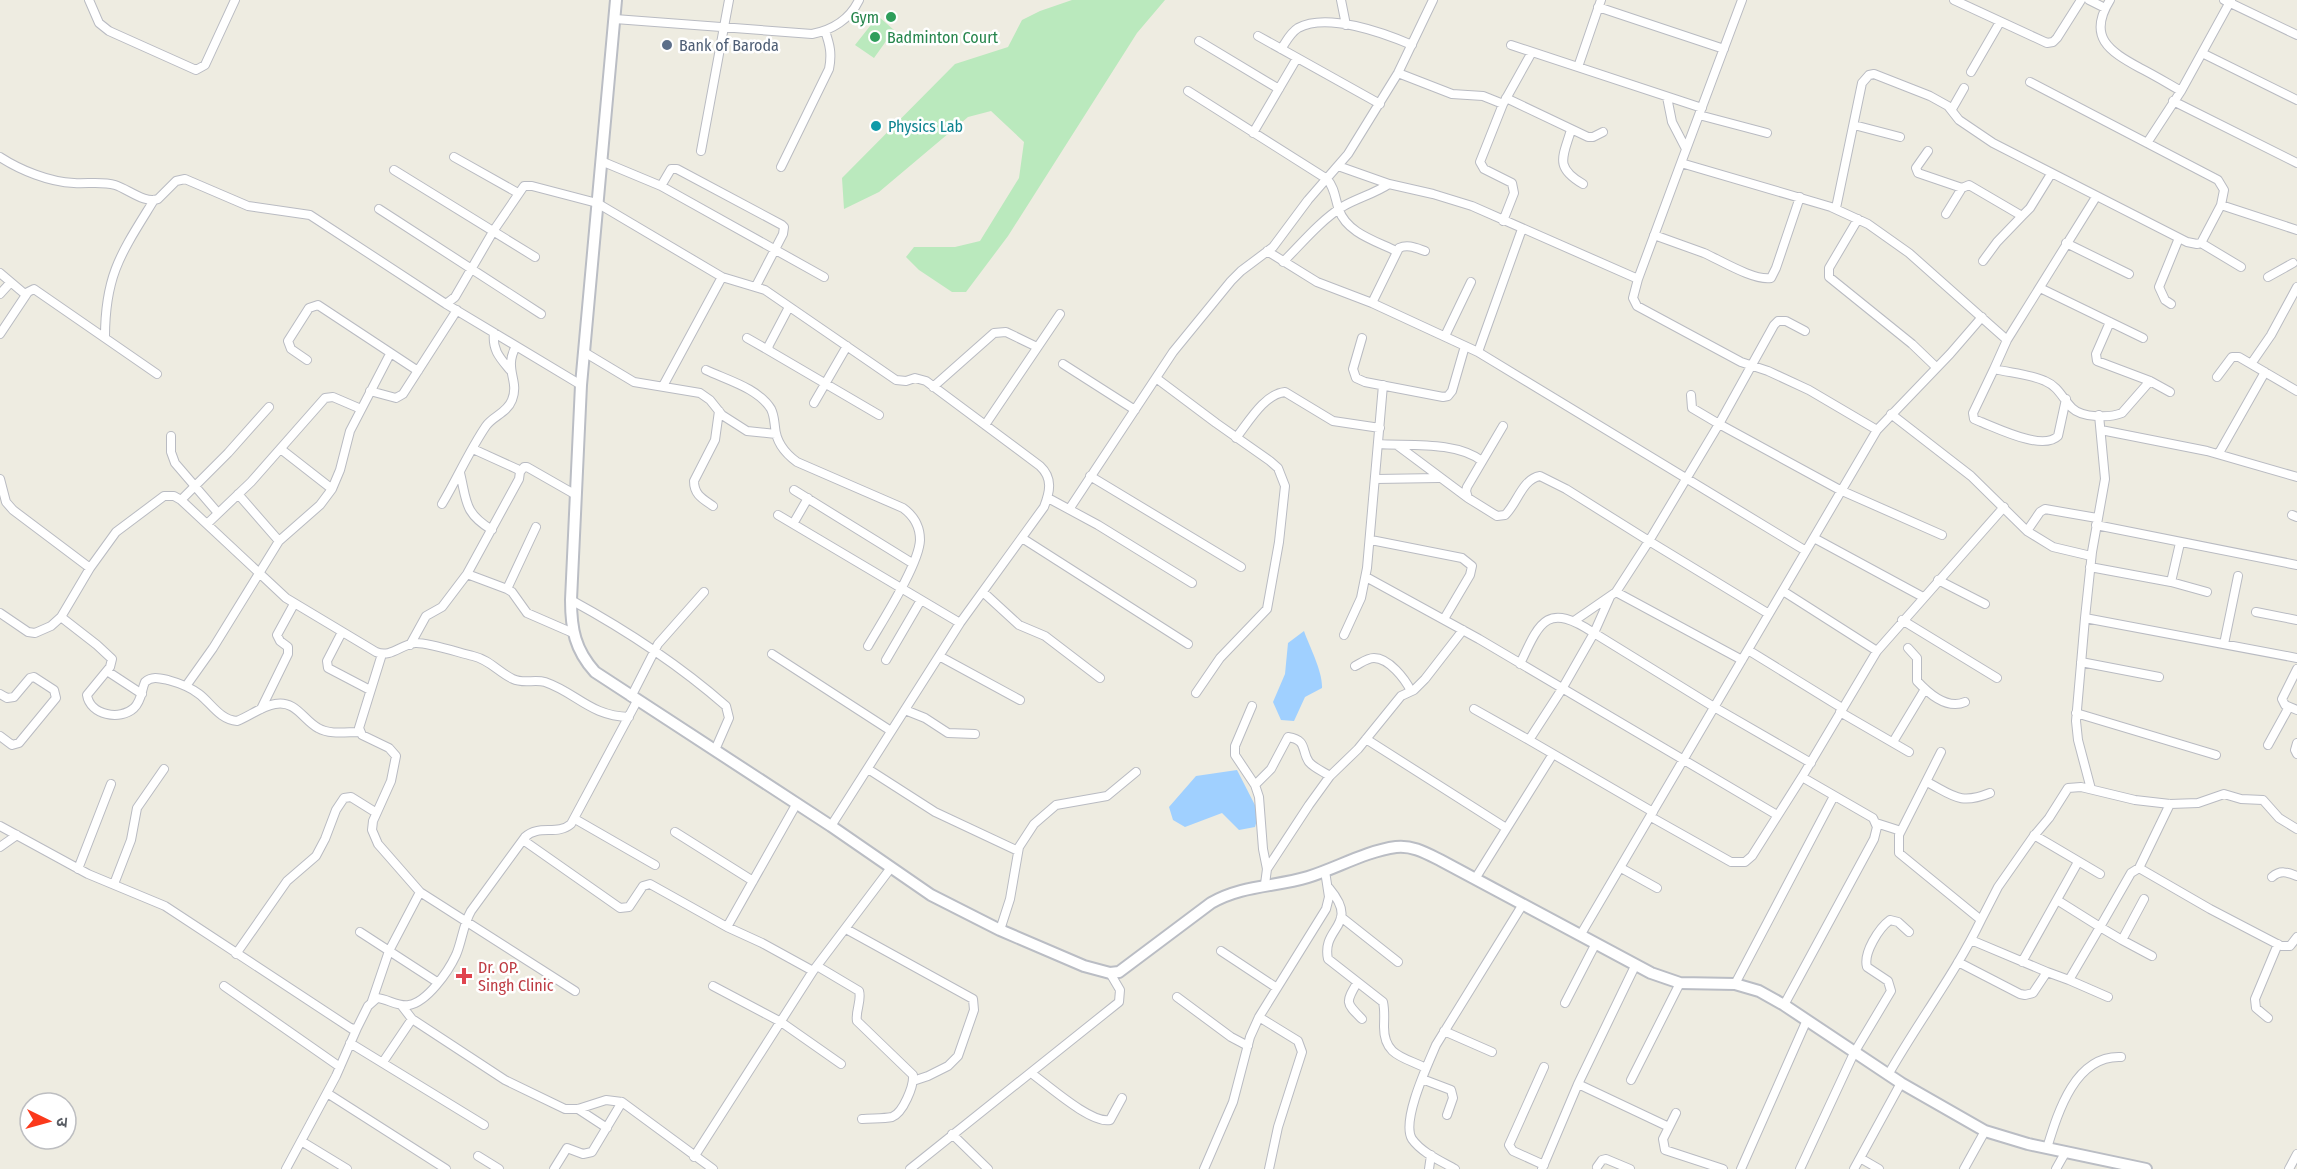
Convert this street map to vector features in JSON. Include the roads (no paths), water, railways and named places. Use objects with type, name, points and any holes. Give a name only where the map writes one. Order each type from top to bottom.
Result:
[{"type":"street","points":[[89,0],[99,23],[109,31],[196,70],[205,65],[235,0]]},
{"type":"street","points":[[616,0],[581,385],[571,600],[573,633],[584,660],[595,672],[831,826],[890,869],[931,895],[1000,930],[1084,966],[1110,973],[1127,968],[1211,903],[1225,895],[1265,884],[1291,881],[1398,847],[1412,848],[1581,934],[1635,966],[1667,980],[1680,983],[1736,984],[1759,991],[1784,1005],[1806,1022],[1888,1075],[1985,1131],[2109,1165],[2146,1169]]},
{"type":"street","points":[[701,151],[729,0]]},
{"type":"street","points":[[615,20],[793,34],[825,31],[848,16],[860,0]]},
{"type":"street","points":[[1341,0],[1346,25]]},
{"type":"street","points":[[1070,508],[1173,352],[1231,281],[1281,237],[1362,133],[1398,73],[1434,0]]},
{"type":"street","points":[[1740,0],[1633,298],[1637,306],[1750,366],[1768,371],[1809,390],[1877,430]]},
{"type":"street","points":[[1954,0],[2040,41],[2053,42],[2081,0]]},
{"type":"street","points":[[2089,0],[2105,8]]},
{"type":"street","points":[[2110,0],[2105,8],[2100,28],[2101,35],[2111,51],[2181,91]]},
{"type":"street","points":[[2147,143],[2181,91],[2228,1],[2297,35]]},
{"type":"street","points":[[1578,67],[1600,3],[1724,49]]},
{"type":"street","points":[[1971,72],[2000,22]]},
{"type":"street","points":[[1281,49],[1290,35],[1305,26],[1346,25],[1375,31],[1412,45]]},
{"type":"street","points":[[781,167],[829,69],[830,45],[825,31]]},
{"type":"street","points":[[1258,36],[1380,104]]},
{"type":"street","points":[[1199,41],[1279,89]]},
{"type":"street","points":[[1511,45],[1767,133]]},
{"type":"street","points":[[1503,221],[1514,193],[1512,183],[1484,169],[1480,162],[1505,101],[1532,52]]},
{"type":"street","points":[[2202,54],[2297,100]]},
{"type":"street","points":[[1253,133],[1297,58]]},
{"type":"street","points":[[1398,73],[1452,94],[1483,96],[1505,101],[1588,137],[1602,132]]},
{"type":"street","points":[[1834,208],[1862,83],[1869,75],[1881,75],[1919,90],[1952,109],[1956,117],[1968,127],[2051,174],[2179,238],[2197,244],[2201,243],[2241,267]]},
{"type":"street","points":[[2030,82],[2218,180],[2224,190],[2221,205],[2201,243]]},
{"type":"street","points":[[1952,109],[1964,88]]},
{"type":"street","points":[[1188,92],[1327,179],[1333,188],[1339,210],[1346,223],[1396,251]]},
{"type":"street","points":[[1667,97],[1672,122],[1686,150]]},
{"type":"street","points":[[2173,101],[2296,161]]},
{"type":"street","points":[[1854,125],[1900,137]]},
{"type":"street","points":[[1571,130],[1563,164],[1566,173],[1583,184]]},
{"type":"street","points":[[1928,152],[1916,168],[1918,173],[1962,188]]},
{"type":"street","points":[[0,157],[53,180],[115,185],[154,200]]},
{"type":"street","points":[[454,158],[518,193]]},
{"type":"street","points":[[601,162],[662,186],[824,277]]},
{"type":"street","points":[[1681,163],[1800,197],[1858,219],[1890,238],[2007,340]]},
{"type":"street","points":[[1338,166],[1366,178],[1454,200],[1638,279]]},
{"type":"street","points":[[662,186],[670,169],[677,169],[782,225],[784,231],[756,286]]},
{"type":"street","points":[[394,170],[535,256]]},
{"type":"street","points":[[1983,261],[1997,242],[2030,208],[2051,174]]},
{"type":"street","points":[[105,337],[105,306],[116,265],[154,200],[162,196],[176,181],[185,179],[248,206],[306,214],[446,304],[581,385]]},
{"type":"street","points":[[1283,262],[1339,210],[1378,192],[1389,184]]},
{"type":"street","points":[[446,304],[453,300],[494,230],[524,186],[528,185],[597,203],[722,278],[756,286],[896,380],[901,382],[921,378],[1046,471],[1049,478],[1048,498],[1044,507],[960,623],[831,826]]},
{"type":"street","points":[[1946,214],[1962,188],[1967,185],[2022,216]]},
{"type":"street","points":[[1654,236],[1752,274],[1766,279],[1771,278],[1800,197]]},
{"type":"street","points":[[2066,399],[2058,436],[2048,442],[2031,440],[1974,419],[1973,412],[2007,340],[2097,197]]},
{"type":"street","points":[[2221,205],[2297,230]]},
{"type":"street","points":[[379,209],[541,314]]},
{"type":"street","points":[[1858,219],[1829,268],[1829,278],[1912,344],[1936,367]]},
{"type":"street","points":[[1478,352],[1522,229]]},
{"type":"street","points":[[2171,304],[2165,300],[2159,287],[2179,238]]},
{"type":"street","points":[[2066,243],[2129,274]]},
{"type":"street","points":[[1372,303],[1396,251],[1404,246],[1425,251]]},
{"type":"street","points":[[1267,251],[1317,282],[1372,303],[1478,352],[1806,552]]},
{"type":"street","points":[[2268,277],[2296,262]]},
{"type":"street","points":[[0,273],[26,295]]},
{"type":"street","points":[[663,386],[722,278]]},
{"type":"street","points":[[1445,336],[1471,282]]},
{"type":"street","points":[[0,294],[10,283]]},
{"type":"street","points":[[2251,364],[2276,326],[2297,286]]},
{"type":"street","points":[[2040,288],[2143,338]]},
{"type":"street","points":[[0,334],[26,295],[31,290],[38,291],[157,374]]},
{"type":"street","points":[[307,360],[291,349],[288,341],[309,308],[315,305],[322,307],[418,371]]},
{"type":"street","points":[[768,350],[789,307]]},
{"type":"street","points":[[370,391],[400,397],[456,310]]},
{"type":"street","points":[[985,425],[1060,314]]},
{"type":"street","points":[[1581,934],[1877,430],[1982,317]]},
{"type":"street","points":[[1529,740],[1562,689],[1613,594],[1719,424],[1750,366],[1778,321],[1786,321],[1805,330]]},
{"type":"street","points":[[2110,322],[2097,352],[2097,361],[2150,381],[2170,392]]},
{"type":"street","points":[[933,387],[994,333],[1006,332],[1037,347]]},
{"type":"street","points":[[494,333],[496,353],[510,370]]},
{"type":"street","points":[[747,338],[879,415]]},
{"type":"street","points":[[1362,338],[1353,369],[1360,381],[1443,397],[1448,396],[1452,391],[1465,346]]},
{"type":"street","points":[[442,504],[490,422],[505,411],[512,401],[514,387],[510,358],[516,346]]},
{"type":"street","points":[[814,404],[847,346]]},
{"type":"street","points":[[584,352],[634,382],[700,393],[710,400],[718,411],[747,431],[776,434]]},
{"type":"street","points":[[186,686],[213,648],[279,540],[320,504],[332,489],[350,431],[390,354]]},
{"type":"street","points":[[2217,377],[2232,357],[2239,357],[2297,391]]},
{"type":"street","points":[[1063,364],[1135,410]]},
{"type":"street","points":[[1994,369],[2048,382],[2060,391],[2075,410],[2099,415],[2122,413],[2150,381]]},
{"type":"street","points":[[706,370],[762,399],[772,412],[776,434],[785,452],[797,462],[910,513],[915,518],[920,533],[918,550],[901,588],[868,646]]},
{"type":"street","points":[[2219,453],[2265,372]]},
{"type":"street","points":[[1156,378],[1270,461],[1283,476],[1284,495],[1267,609],[1220,658],[1196,693]]},
{"type":"street","points":[[1344,635],[1357,610],[1366,577],[1383,386]]},
{"type":"street","points":[[1236,438],[1268,400],[1284,392],[1333,421],[1380,428]]},
{"type":"street","points":[[1691,395],[1692,408],[1719,424],[1840,490],[1942,535]]},
{"type":"street","points":[[207,524],[282,450],[328,397],[361,409]]},
{"type":"street","points":[[181,500],[270,407]]},
{"type":"street","points":[[713,506],[700,498],[694,487],[694,481],[715,440],[718,411]]},
{"type":"street","points":[[1891,414],[1942,452],[2004,507],[2027,531],[2053,548],[2091,556]]},
{"type":"street","points":[[2091,789],[2078,740],[2076,713],[2091,556],[2105,479],[2099,415]]},
{"type":"street","points":[[1468,498],[1467,487],[1503,426]]},
{"type":"street","points":[[2101,430],[2219,453],[2297,477]]},
{"type":"street","points":[[171,436],[173,458],[218,513]]},
{"type":"street","points":[[1378,444],[1463,450],[1482,461]]},
{"type":"street","points":[[1396,445],[1439,478],[1497,516],[1504,515],[1532,478],[1540,476],[1566,489],[1769,614]]},
{"type":"street","points":[[473,449],[520,472]]},
{"type":"street","points":[[282,450],[332,489]]},
{"type":"street","points":[[410,645],[426,616],[442,607],[467,574],[524,467],[576,495]]},
{"type":"street","points":[[460,473],[471,514],[492,530]]},
{"type":"street","points":[[1090,476],[1241,567]]},
{"type":"street","points":[[1376,479],[1439,478]]},
{"type":"street","points":[[0,479],[6,502],[13,510],[90,568]]},
{"type":"street","points":[[794,490],[912,563]]},
{"type":"street","points":[[238,494],[279,540]]},
{"type":"street","points":[[1,615],[23,630],[34,633],[51,626],[61,617],[110,538],[164,496],[174,496],[294,604],[382,654],[392,653],[418,643],[480,658],[513,679],[543,682],[599,712],[629,717]]},
{"type":"street","points":[[793,524],[808,498]]},
{"type":"street","points":[[1048,498],[1070,508],[1192,584]]},
{"type":"street","points":[[1474,709],[1731,862],[1745,862],[1752,856],[1811,763],[1877,651],[2004,507]]},
{"type":"street","points":[[2027,531],[2040,512],[2045,509],[2180,543],[2297,565]]},
{"type":"street","points":[[778,515],[960,623]]},
{"type":"street","points":[[507,589],[536,527]]},
{"type":"street","points":[[1022,538],[1188,644]]},
{"type":"street","points":[[1814,538],[1923,597]]},
{"type":"street","points":[[1371,540],[1462,558],[1469,563],[1472,570],[1470,575],[1444,619]]},
{"type":"street","points":[[2171,582],[2180,543]]},
{"type":"street","points":[[2090,567],[2171,582],[2208,592]]},
{"type":"street","points":[[467,574],[507,589],[512,592],[527,613],[573,633]]},
{"type":"street","points":[[2224,644],[2238,576]]},
{"type":"street","points":[[1366,577],[1463,630],[1777,815]]},
{"type":"street","points":[[1938,580],[1985,604]]},
{"type":"street","points":[[1783,591],[1877,651]]},
{"type":"street","points":[[372,1000],[382,999],[402,1006],[425,998],[456,955],[465,922],[471,911],[523,840],[530,832],[536,830],[566,829],[575,819],[629,717],[634,699],[655,650],[666,633],[704,592]]},
{"type":"street","points":[[982,592],[1019,625],[1045,636],[1101,678]]},
{"type":"street","points":[[1574,621],[1613,594]]},
{"type":"street","points":[[1613,594],[1742,660]]},
{"type":"street","points":[[571,600],[625,630],[655,650],[726,706],[729,712],[727,726],[715,750]]},
{"type":"street","points":[[886,660],[921,600]]},
{"type":"street","points":[[261,709],[288,654],[288,647],[280,641],[277,635],[294,604]]},
{"type":"street","points":[[2256,612],[2297,620]]},
{"type":"street","points":[[61,617],[111,656],[112,663],[87,695],[91,704],[111,716],[126,713],[138,703],[145,682],[154,678],[186,686],[232,721],[242,719],[275,704],[286,704],[299,710],[319,729],[333,732],[359,732],[389,747],[396,756],[391,781],[375,812],[372,830],[378,844],[420,892],[575,991]]},
{"type":"street","points":[[1520,664],[1543,622],[1557,617],[1574,621],[1714,707],[1811,763]]},
{"type":"street","points":[[2085,618],[2297,658]]},
{"type":"street","points":[[1902,620],[1997,678]]},
{"type":"street","points":[[1267,868],[1330,776],[1366,739],[1401,696],[1425,679],[1463,630]]},
{"type":"street","points":[[342,632],[327,661],[328,668],[370,690]]},
{"type":"street","points":[[1908,648],[1917,658],[1917,681],[1925,689],[1951,705],[1965,702]]},
{"type":"street","points":[[1748,650],[1909,752]]},
{"type":"street","points":[[359,732],[382,654]]},
{"type":"street","points":[[772,654],[891,731]]},
{"type":"street","points":[[939,656],[1020,700]]},
{"type":"street","points":[[1355,666],[1368,659],[1379,659],[1402,676],[1411,691]]},
{"type":"street","points":[[2081,662],[2159,677]]},
{"type":"street","points":[[2268,745],[2293,709],[2285,705],[2283,696],[2297,669]]},
{"type":"street","points":[[107,671],[142,694]]},
{"type":"street","points":[[0,694],[7,698],[14,697],[30,678],[34,677],[54,690],[56,698],[16,746],[0,736]]},
{"type":"street","points":[[1893,742],[1925,689]]},
{"type":"street","points":[[1252,706],[1235,746],[1235,755],[1255,784],[1262,815],[1263,849],[1267,868],[1265,884]]},
{"type":"street","points":[[905,710],[925,718],[948,733],[975,734]]},
{"type":"street","points":[[2076,713],[2216,755]]},
{"type":"street","points":[[1255,784],[1270,769],[1288,737],[1303,745],[1310,763],[1330,776]]},
{"type":"street","points":[[1366,739],[1506,828]]},
{"type":"street","points":[[2297,743],[2295,750],[2297,754]]},
{"type":"street","points":[[1941,752],[1928,782],[1901,831],[1899,853],[1981,920]]},
{"type":"street","points":[[1475,879],[1552,754]]},
{"type":"street","points":[[114,884],[131,840],[137,808],[164,769]]},
{"type":"street","points":[[868,769],[935,812],[1018,851]]},
{"type":"street","points":[[1000,930],[1010,899],[1018,851],[1025,836],[1047,810],[1065,802],[1107,796],[1136,772]]},
{"type":"street","points":[[1802,777],[1872,818],[1876,823],[1901,831]]},
{"type":"street","points":[[1928,782],[1964,800],[1990,793]]},
{"type":"street","points":[[78,868],[111,784]]},
{"type":"street","points":[[1888,1075],[1913,1030],[1958,963],[1998,887],[2034,835],[2049,818],[2068,788],[2091,789],[2135,800],[2170,804],[2198,803],[2224,794],[2241,800],[2259,799],[2263,800],[2280,818],[2297,829]]},
{"type":"street","points":[[1736,984],[1834,796]]},
{"type":"street","points":[[236,954],[287,881],[316,856],[336,810],[344,798],[351,797],[375,812]]},
{"type":"street","points":[[727,927],[796,803]]},
{"type":"street","points":[[2069,980],[2131,873],[2139,868],[2170,804]]},
{"type":"street","points":[[575,819],[655,865]]},
{"type":"street","points":[[1784,1005],[1874,839],[1876,823]]},
{"type":"street","points":[[0,826],[78,868],[165,906],[346,1028],[357,1028]]},
{"type":"street","points":[[675,832],[753,880]]},
{"type":"street","points":[[0,847],[17,835]]},
{"type":"street","points":[[2034,835],[2100,874]]},
{"type":"street","points":[[523,840],[620,908],[629,908],[643,886],[650,884],[727,927],[859,991],[857,1021],[862,1029],[910,1071],[913,1081],[909,1095],[894,1116],[862,1119]]},
{"type":"street","points":[[2022,962],[2078,862]]},
{"type":"street","points":[[1621,868],[1657,888]]},
{"type":"street","points":[[2139,868],[2210,909],[2278,944],[2290,946],[2297,937]]},
{"type":"street","points":[[694,1157],[815,968],[890,869]]},
{"type":"street","points":[[1204,1169],[1233,1102],[1258,1017],[1326,909],[1329,897],[1325,871]]},
{"type":"street","points":[[2272,877],[2283,872],[2297,876]]},
{"type":"street","points":[[1328,887],[1340,901],[1342,911],[1328,947],[1328,959],[1383,1002],[1387,1047],[1426,1068]]},
{"type":"street","points":[[286,1169],[340,1067],[372,1000],[389,951],[420,892]]},
{"type":"street","points":[[2121,940],[2144,899]]},
{"type":"street","points":[[2057,900],[2121,940],[2152,956]]},
{"type":"street","points":[[1455,1169],[1419,1147],[1411,1138],[1409,1130],[1422,1079],[1444,1031],[1523,904]]},
{"type":"street","points":[[1341,917],[1398,962]]},
{"type":"street","points":[[1800,1169],[1854,1053],[1891,991],[1888,981],[1867,967],[1867,954],[1882,927],[1890,920],[1898,922],[1909,932]]},
{"type":"street","points":[[846,929],[973,999],[974,1010],[958,1056],[948,1066],[913,1081]]},
{"type":"street","points":[[360,932],[438,982]]},
{"type":"street","points":[[1971,940],[2108,997]]},
{"type":"street","points":[[1564,1003],[1596,943]]},
{"type":"street","points":[[2268,1018],[2256,1008],[2255,999],[2278,944]]},
{"type":"street","points":[[1221,951],[1277,988]]},
{"type":"street","points":[[1958,963],[2025,995],[2033,993],[2047,972]]},
{"type":"street","points":[[1544,1067],[1509,1145],[1513,1151],[1543,1167],[1578,1084],[1635,966]]},
{"type":"street","points":[[910,1169],[1119,1002],[1120,990],[1110,973]]},
{"type":"street","points":[[1357,983],[1348,1005],[1362,1019]]},
{"type":"street","points":[[1631,1080],[1680,983]]},
{"type":"street","points":[[224,986],[340,1067]]},
{"type":"street","points":[[713,986],[781,1023],[841,1064]]},
{"type":"street","points":[[1177,996],[1231,1037],[1248,1046]]},
{"type":"street","points":[[402,1006],[412,1019],[505,1080],[565,1109],[578,1109],[606,1100],[622,1102],[708,1168]]},
{"type":"street","points":[[1258,1017],[1298,1041],[1302,1052],[1278,1127],[1269,1169]]},
{"type":"street","points":[[383,1062],[412,1019]]},
{"type":"street","points":[[1741,1169],[1806,1022]]},
{"type":"street","points":[[1444,1031],[1492,1052]]},
{"type":"street","points":[[350,1043],[484,1125]]},
{"type":"street","points":[[2047,1148],[2064,1102],[2084,1072],[2092,1064],[2103,1059],[2121,1058]]},
{"type":"street","points":[[1031,1073],[1062,1096],[1102,1120],[1110,1120],[1122,1098]]},
{"type":"street","points":[[1422,1079],[1451,1090],[1453,1098],[1448,1115]]},
{"type":"street","points":[[1854,1169],[1901,1083]]},
{"type":"street","points":[[1578,1084],[1669,1126]]},
{"type":"street","points":[[327,1093],[446,1169]]},
{"type":"street","points":[[554,1169],[567,1148],[583,1154],[592,1152],[622,1102]]},
{"type":"street","points":[[578,1109],[607,1128]]},
{"type":"street","points":[[1676,1113],[1664,1139],[1665,1150],[1723,1169]]},
{"type":"street","points":[[1964,1169],[1985,1131]]},
{"type":"street","points":[[952,1134],[988,1169]]},
{"type":"street","points":[[302,1141],[347,1169]]},
{"type":"street","points":[[2056,1169],[2065,1153]]},
{"type":"street","points":[[2289,1169],[2297,1154]]},
{"type":"street","points":[[1429,1169],[1431,1155]]},
{"type":"street","points":[[477,1156],[499,1169]]},
{"type":"street","points":[[1860,1158],[1879,1169]]},
{"type":"street","points":[[1597,1167],[1602,1160],[1606,1159],[1630,1169]]},
{"type":"water","points":[[1304,631],[1318,667],[1322,688],[1305,697],[1294,721],[1281,720],[1273,702],[1285,674],[1288,643]]},
{"type":"water","points":[[1237,770],[1259,813],[1255,827],[1239,830],[1222,813],[1185,827],[1173,820],[1169,807],[1196,776]]},
{"type":"place","name":"Gym","points":[[891,17]]},
{"type":"place","name":"Badminton Court","points":[[875,37]]},
{"type":"place","name":"Bank of Baroda","points":[[667,45]]},
{"type":"place","name":"Physics Lab","points":[[876,126]]},
{"type":"place","name":"Dr. OP. Singh Clinic","points":[[464,976]]}]
